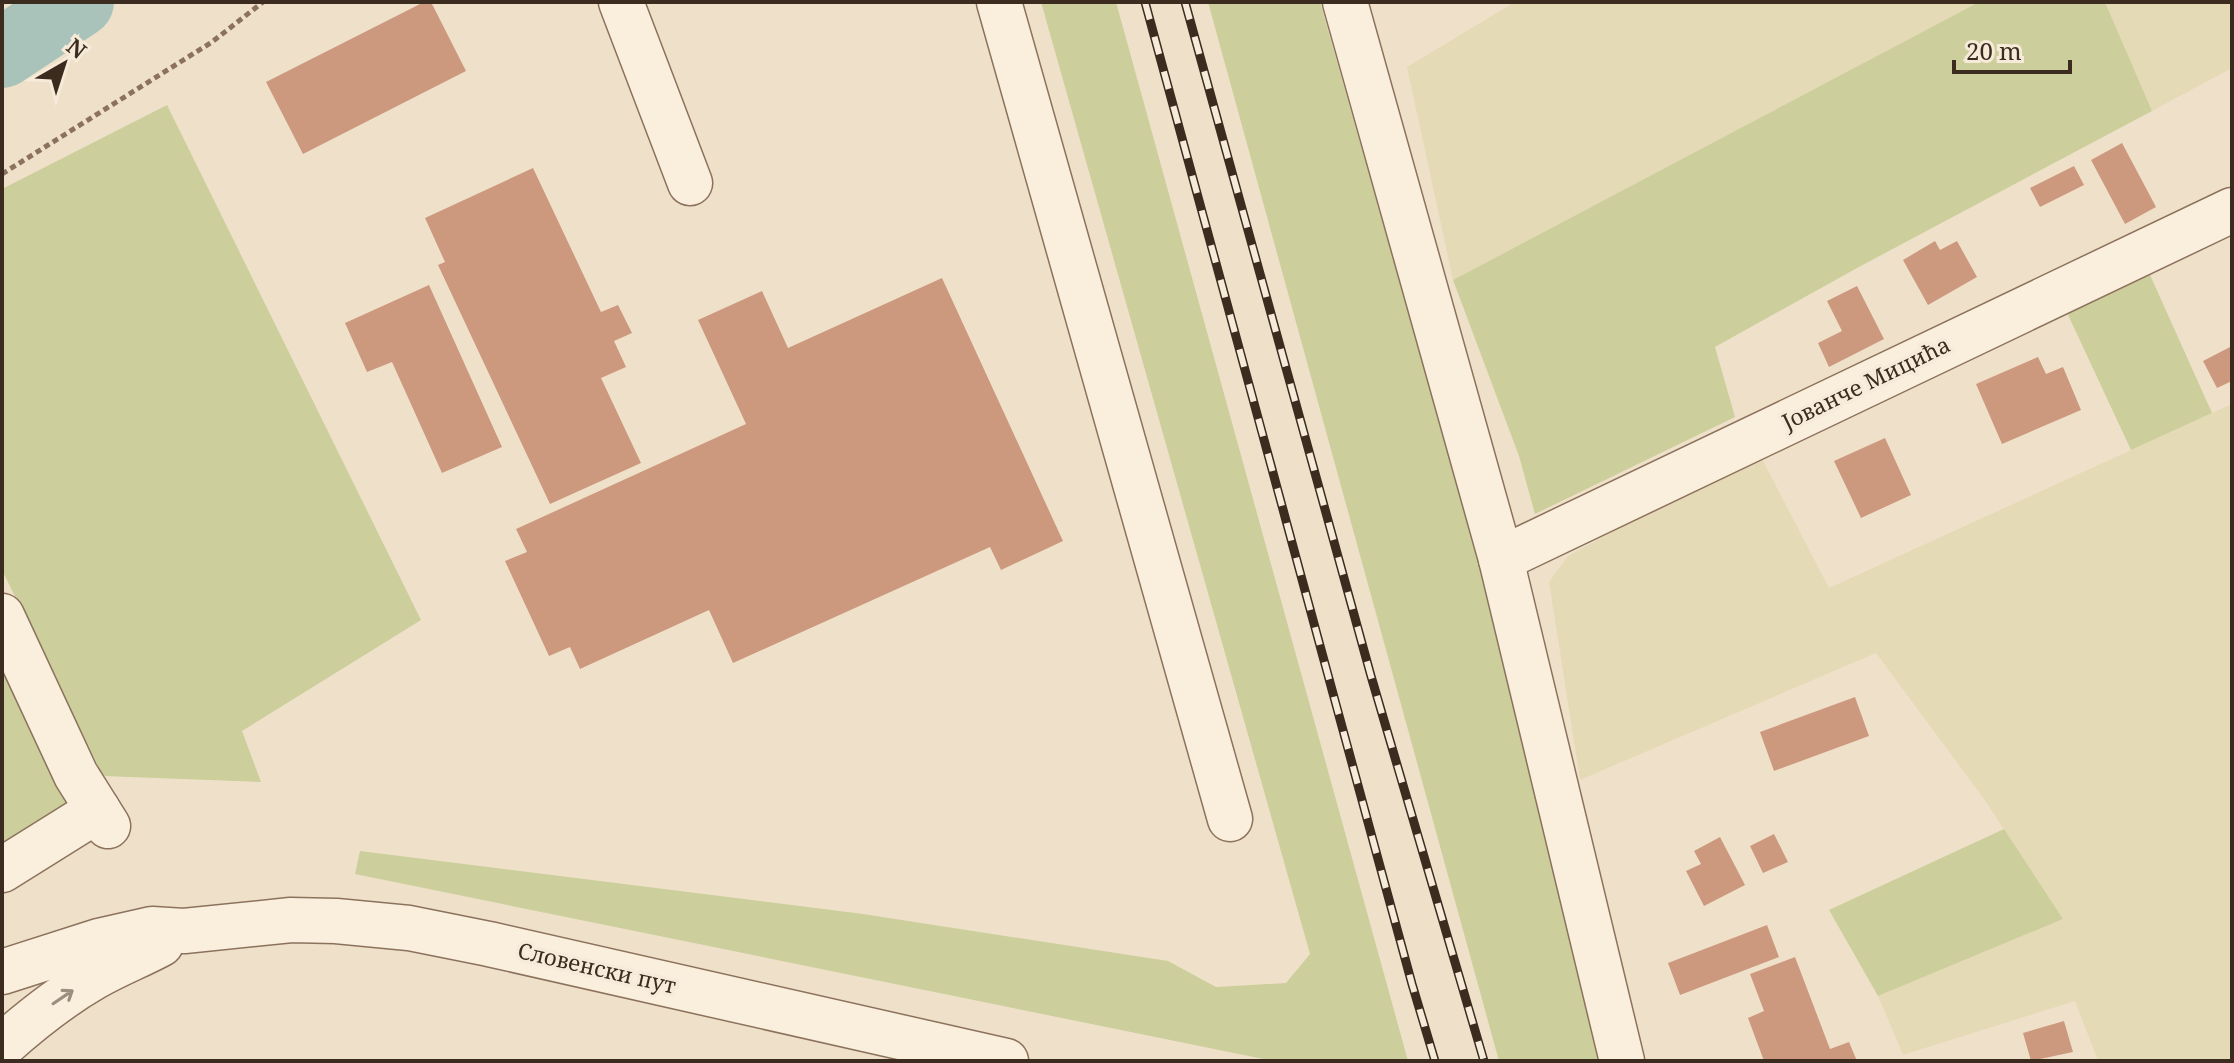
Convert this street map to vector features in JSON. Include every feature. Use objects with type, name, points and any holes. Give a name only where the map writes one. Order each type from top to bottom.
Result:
[{"type":"street","points":[[621,2],[690,183]]},
{"type":"street","points":[[999,2],[1230,819]]},
{"type":"street","points":[[1345,2],[1501,559],[1622,1061]]},
{"type":"street","name":"Јованче Мицића","points":[[1501,559],[2232,210]]},
{"type":"street","points":[[2,616],[76,775],[103,818],[2,870]]},
{"type":"street","name":"Словенски пут","points":[[2,972],[152,929],[184,931],[291,920],[336,921],[409,928],[1006,1061]]},
{"type":"street","points":[[2,1046],[73,990],[184,931]]},
{"type":"path","points":[[2,174],[212,42],[263,2]]},
{"type":"shaded area","points":[[1515,2],[1979,2],[1453,280],[1407,67]]},
{"type":"shaded area","points":[[2105,2],[2232,2],[2232,68],[2152,111]]},
{"type":"shaded area","points":[[2232,404],[2232,1061],[2098,1061],[2075,1001],[1903,1055],[1878,996],[2063,919],[1984,799],[1876,653],[1580,780],[1549,582],[1568,556],[1759,453],[1829,588]]},
{"type":"green space","points":[[1041,2],[1116,2],[1408,1061],[1273,1061],[355,874],[360,851],[863,914],[1168,961],[1216,987],[1286,983],[1310,954]]},
{"type":"green space","points":[[1208,2],[1320,2],[1494,613],[1604,1061],[1499,1061]]},
{"type":"green space","points":[[1979,2],[2105,2],[2152,111],[1715,347],[1735,417],[1535,514],[1519,456],[1453,280]]},
{"type":"green space","points":[[167,105],[421,620],[242,731],[261,782],[103,776],[2,570],[2,189]]},
{"type":"green space","points":[[2146,266],[2212,413],[2131,450],[2063,304]]},
{"type":"green space","points":[[2,654],[75,806],[2,850]]},
{"type":"green space","points":[[2004,829],[2063,919],[1878,996],[1829,910]]},
{"type":"building","points":[[424,2],[431,2],[466,71],[303,154],[266,82]]},
{"type":"building","points":[[2122,143],[2156,207],[2125,224],[2091,160]]},
{"type":"building","points":[[2074,166],[2084,185],[2040,207],[2030,188]]},
{"type":"building","points":[[533,168],[601,312],[618,305],[632,333],[614,341],[626,367],[601,378],[641,463],[550,504],[438,265],[445,262],[425,218]]},
{"type":"building","points":[[1935,241],[1940,250],[1957,241],[1977,277],[1928,305],[1903,260]]},
{"type":"building","points":[[942,278],[1063,541],[1001,570],[990,547],[733,663],[709,610],[580,669],[570,647],[549,656],[505,561],[527,552],[516,529],[746,424],[698,320],[762,291],[788,348]]},
{"type":"building","points":[[429,285],[502,447],[442,473],[392,362],[367,372],[345,323]]},
{"type":"building","points":[[1857,286],[1884,339],[1829,367],[1818,343],[1842,331],[1827,301]]},
{"type":"building","points":[[2232,346],[2232,381],[2217,388],[2203,361]]},
{"type":"building","points":[[2038,357],[2046,374],[2063,367],[2081,410],[2002,444],[1976,384]]},
{"type":"building","points":[[1885,438],[1911,495],[1861,518],[1834,461]]},
{"type":"building","points":[[1855,697],[1869,736],[1774,771],[1760,732]]},
{"type":"building","points":[[1774,834],[1788,862],[1763,873],[1750,846]]},
{"type":"building","points":[[1720,837],[1745,885],[1704,906],[1686,871],[1701,864],[1694,851]]},
{"type":"building","points":[[1767,925],[1779,957],[1680,995],[1668,963]]},
{"type":"building","points":[[1795,957],[1830,1049],[1849,1042],[1857,1061],[1764,1061],[1748,1018],[1764,1011],[1750,974]]},
{"type":"building","points":[[2064,1021],[2073,1052],[2031,1061],[2023,1033]]},
{"type":"waterway","points":[[2,53],[79,2]]},
{"type":"railway","points":[[1145,2],[1435,1061]]},
{"type":"railway","points":[[1185,2],[1371,676],[1484,1061]]}]
